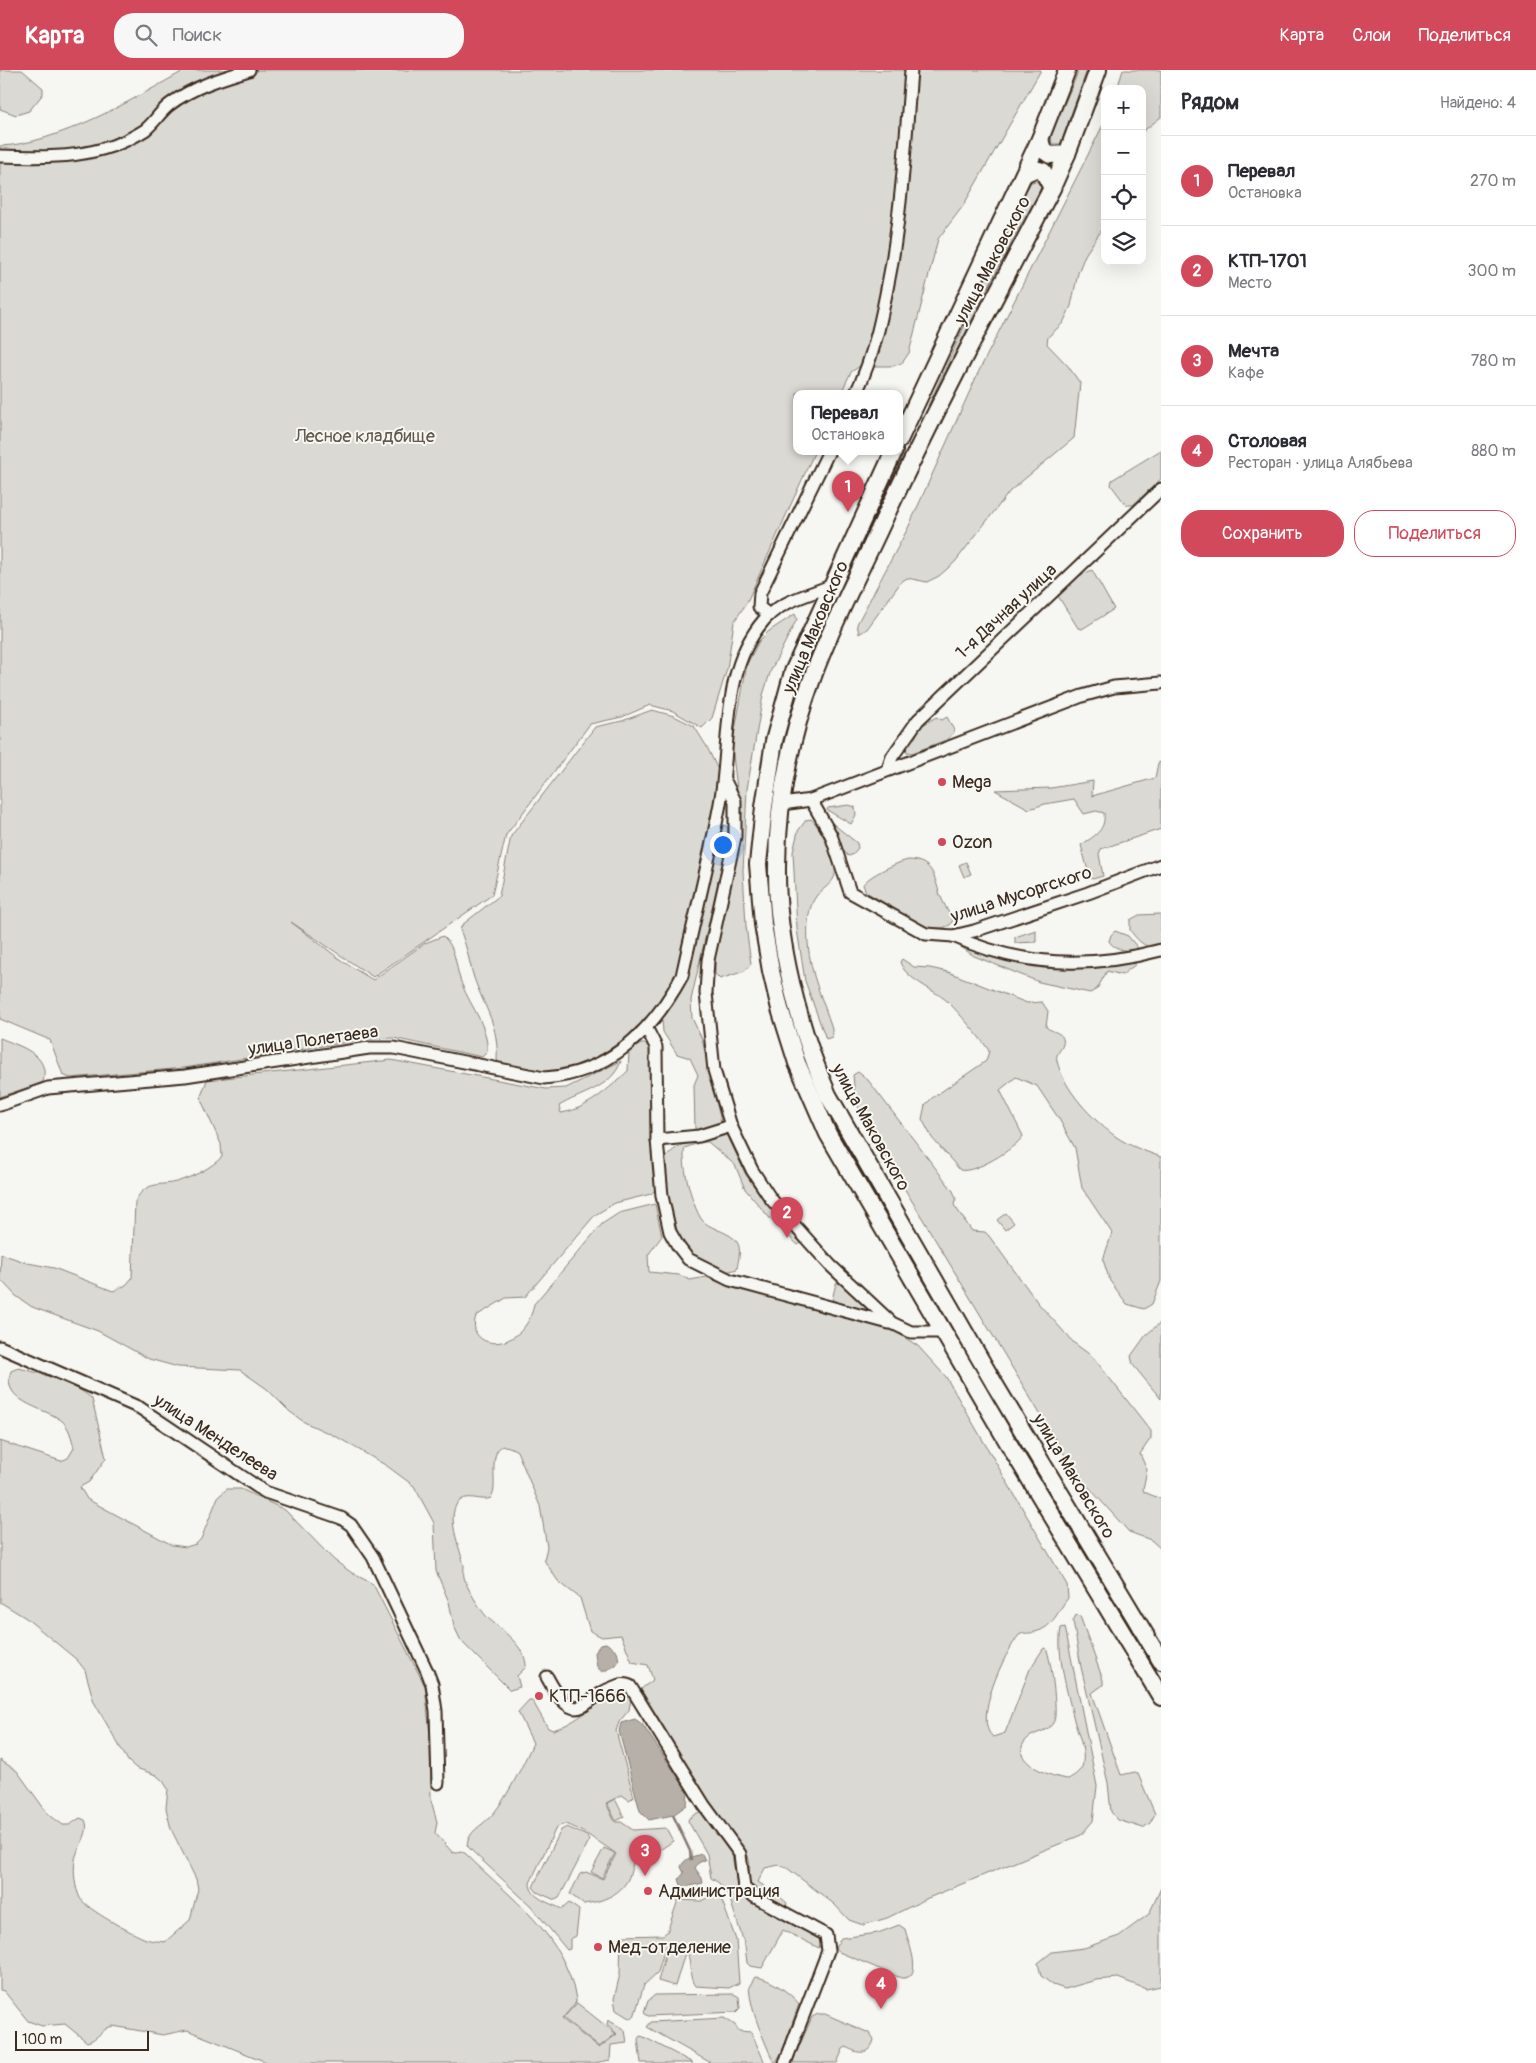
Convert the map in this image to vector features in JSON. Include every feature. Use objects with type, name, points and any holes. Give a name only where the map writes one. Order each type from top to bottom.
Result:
[{"type":"highway","name":"улица Маковского","points":[[903,431],[1040,139],[1067,70]]},
{"type":"highway","name":"улица Маковского","points":[[1098,70],[1068,154],[1052,188],[955,373],[848,594],[813,675],[794,738],[782,804],[777,868],[782,926],[798,1011],[812,1059],[824,1086],[845,1127],[995,1384],[1161,1661]]},
{"type":"highway","points":[[1040,139],[1043,150],[1050,155],[1068,154]]},
{"type":"highway","points":[[1024,174],[1035,169],[1043,171],[1052,188]]},
{"type":"highway","name":"улица Маковского","points":[[892,455],[793,672],[774,741],[758,864],[763,924],[780,1009],[797,1063],[828,1134],[942,1332],[1161,1696]]},
{"type":"street","points":[[0,156],[57,157],[84,154],[113,146],[146,129],[168,105],[195,89],[249,70]]},
{"type":"street","points":[[858,390],[868,369],[880,324],[900,214],[911,70]]},
{"type":"street","points":[[827,455],[760,593],[759,607],[769,615],[831,586]]},
{"type":"street","name":"1-я Дачная улица","points":[[888,769],[892,757],[918,720],[1161,489]]},
{"type":"street","name":"улица Полетаева","points":[[0,1105],[48,1088],[185,1076],[369,1048],[394,1048],[544,1078],[564,1077],[596,1065],[647,1029],[670,999],[682,976],[719,808],[724,779],[731,699],[738,662],[755,632],[769,615]]},
{"type":"street","points":[[782,804],[811,800],[1082,696],[1114,687],[1161,683]]},
{"type":"street","points":[[724,779],[735,801],[735,837],[708,960],[706,993],[714,1070],[731,1126],[752,1170],[771,1199],[830,1265],[892,1323]]},
{"type":"street","name":"улица Мусоргского","points":[[811,800],[831,835],[850,892],[926,934],[953,936],[1060,903],[1161,865]]},
{"type":"street","points":[[953,936],[976,946],[1015,958],[1055,963],[1127,957],[1161,950]]},
{"type":"street","points":[[647,1029],[656,1047],[657,1140],[662,1196],[670,1232],[688,1259],[730,1280],[892,1323],[911,1332],[942,1332]]},
{"type":"street","points":[[657,1140],[699,1136],[731,1126]]},
{"type":"street","name":"улица Менделеева","points":[[0,1347],[140,1408],[265,1492],[340,1518],[351,1525],[374,1557],[432,1684],[438,1736],[438,1783]]},
{"type":"street","points":[[547,1677],[564,1702],[575,1707],[584,1705],[599,1692],[622,1684],[630,1686],[704,1805],[740,1854],[744,1888],[755,1897],[824,1932],[828,1951],[785,2063]]},
{"type":"green space","points":[[0,70],[22,70],[43,88],[43,94],[29,111],[16,115],[0,109]]},
{"type":"green space","name":"Лесное кладбище","points":[[185,70],[1041,70],[963,206],[938,239],[909,353],[902,363],[893,366],[860,366],[851,372],[842,390],[793,390],[793,455],[813,455],[747,602],[734,622],[727,669],[712,718],[702,728],[673,711],[650,705],[622,717],[590,724],[506,835],[492,895],[373,977],[291,922],[345,963],[373,980],[425,943],[443,936],[453,950],[458,973],[485,1033],[487,1052],[482,1057],[393,1038],[367,1039],[184,1068],[70,1078],[63,1075],[50,1040],[0,1019],[0,146],[23,143],[71,129],[143,94]]},
{"type":"green space","points":[[1079,70],[1087,70],[1062,140],[1060,144],[1052,144],[1051,134]]},
{"type":"green space","points":[[1123,70],[1161,70],[1161,117],[1146,129],[1146,85],[1118,85]]},
{"type":"green space","points":[[1101,129],[1101,231],[1085,255],[1078,273],[1071,306],[1063,323],[1048,337],[1047,344],[1068,366],[1080,383],[1074,438],[1010,491],[955,562],[939,576],[927,582],[907,578],[901,582],[867,629],[859,634],[857,624],[908,528],[978,373]]},
{"type":"green space","points":[[1037,181],[1041,187],[1037,196],[928,406],[1026,191],[1031,182]]},
{"type":"green space","points":[[1161,450],[1161,479],[1133,505],[1126,505],[1111,485],[1112,480]]},
{"type":"green space","points":[[1092,570],[1114,609],[1082,629],[1078,628],[1058,596],[1079,576]]},
{"type":"green space","points":[[795,614],[797,619],[771,670],[763,695],[747,789],[743,871],[746,926],[751,964],[745,971],[720,979],[715,974],[715,955],[741,822],[732,747],[747,664],[759,641],[769,631]]},
{"type":"green space","points":[[652,710],[674,716],[694,726],[722,778],[678,970],[661,1001],[644,1025],[601,1055],[562,1071],[543,1072],[501,1064],[497,1060],[494,1027],[474,978],[460,930],[462,925],[499,896],[511,836],[595,727],[622,721]]},
{"type":"green space","points":[[936,717],[942,720],[947,717],[954,730],[953,734],[946,740],[912,753],[907,752],[906,747],[910,740],[915,738],[921,726]]},
{"type":"green space","points":[[1161,762],[1161,829],[1101,849],[1099,854],[1103,876],[1093,879],[1090,878],[1081,845],[1095,836],[1101,829],[1104,813],[1096,811],[1084,814],[1074,799],[1029,809],[995,790],[1051,788],[1093,781],[1092,796],[1155,778],[1158,763]]},
{"type":"green space","points":[[849,805],[855,807],[856,815],[851,824],[827,810],[828,808]]},
{"type":"green space","points":[[811,819],[828,845],[835,869],[832,881],[817,895],[811,906],[808,925],[811,965],[832,1028],[832,1037],[826,1039],[805,981],[797,929],[793,852],[798,831],[806,820]]},
{"type":"green space","points":[[832,823],[857,843],[858,848],[852,855],[848,856],[843,850]]},
{"type":"green space","points":[[724,825],[728,828],[725,851],[691,1000],[692,1018],[702,1039],[721,1122],[699,1132],[695,1129],[694,1085],[698,1075],[690,1058],[677,1054],[663,1032],[662,1019],[685,982],[721,827]]},
{"type":"green space","points":[[909,860],[923,863],[931,871],[940,895],[953,920],[950,925],[943,928],[927,928],[866,892],[863,885],[870,878],[891,866]]},
{"type":"green space","points":[[966,862],[971,874],[964,877],[959,865]]},
{"type":"green space","points":[[1161,914],[1161,947],[1147,946],[1139,941],[1130,930],[1130,920],[1139,915]]},
{"type":"green space","points":[[1036,930],[1036,942],[1015,943],[1015,937]]},
{"type":"green space","points":[[1115,931],[1128,936],[1138,948],[1127,951],[1111,944],[1109,941]]},
{"type":"green space","points":[[955,943],[1010,959],[1053,968],[1083,968],[1132,961],[1136,964],[1122,975],[1107,971],[1097,989],[1090,993],[1039,982],[974,956]]},
{"type":"green space","points":[[902,959],[914,967],[948,972],[1027,1003],[1042,1002],[1048,1011],[1046,1027],[1060,1035],[1063,1040],[1057,1061],[1072,1093],[1097,1121],[1120,1140],[1161,1157],[1161,1281],[1152,1304],[1144,1309],[1127,1304],[1110,1281],[1103,1260],[1112,1233],[1082,1188],[1075,1148],[1059,1119],[1037,1086],[1016,1077],[1000,1090],[1023,1136],[1003,1154],[984,1164],[975,1168],[960,1170],[932,1138],[922,1119],[925,1105],[932,1098],[986,1061],[989,1051],[947,1001],[908,974],[900,962]]},
{"type":"green space","points":[[0,1038],[32,1052],[38,1058],[44,1072],[43,1082],[0,1097]]},
{"type":"green space","points":[[641,1044],[649,1047],[650,1055],[655,1190],[651,1194],[615,1203],[595,1215],[525,1297],[506,1298],[476,1316],[475,1328],[479,1336],[487,1341],[497,1343],[509,1340],[528,1321],[534,1304],[602,1224],[619,1213],[655,1204],[662,1236],[648,1255],[649,1272],[679,1275],[690,1280],[706,1277],[729,1286],[891,1329],[918,1346],[946,1377],[1067,1585],[1068,1598],[1054,1619],[1041,1630],[1019,1635],[1013,1644],[993,1686],[986,1716],[988,1728],[993,1737],[1005,1733],[1030,1669],[1043,1649],[1046,1648],[1053,1685],[1054,1721],[1049,1728],[1026,1740],[1022,1748],[1023,1755],[1027,1762],[1053,1776],[1068,1779],[1080,1770],[1083,1765],[1083,1752],[1061,1662],[1061,1628],[1065,1627],[1097,1786],[1093,1821],[1081,1835],[928,1898],[887,1918],[863,1925],[849,1920],[834,1904],[787,1868],[779,1865],[765,1868],[758,1882],[787,1903],[786,1907],[751,1890],[748,1856],[710,1802],[641,1689],[653,1680],[648,1665],[632,1662],[621,1635],[602,1637],[590,1631],[580,1598],[558,1581],[544,1560],[547,1547],[540,1506],[517,1451],[508,1447],[501,1447],[497,1451],[494,1465],[494,1488],[491,1498],[464,1498],[456,1506],[453,1513],[453,1522],[467,1586],[484,1614],[512,1639],[522,1652],[525,1660],[526,1667],[517,1676],[520,1687],[510,1690],[461,1641],[454,1626],[449,1602],[436,1571],[434,1523],[414,1486],[387,1466],[337,1437],[304,1422],[289,1411],[267,1389],[240,1370],[178,1367],[149,1359],[98,1331],[32,1307],[16,1296],[0,1279],[1,1254],[28,1263],[54,1268],[113,1291],[126,1285],[132,1278],[135,1202],[139,1194],[156,1185],[175,1182],[193,1176],[208,1168],[222,1157],[221,1144],[202,1102],[201,1096],[207,1080],[391,1060],[546,1089],[566,1088],[621,1061],[617,1070],[603,1084],[559,1106],[561,1113],[571,1111],[589,1102],[613,1084],[628,1071],[629,1051]]},
{"type":"green space","points":[[858,1072],[868,1080],[953,1191],[956,1198],[954,1205],[972,1231],[985,1232],[989,1236],[1038,1303],[1074,1343],[1093,1357],[1151,1431],[1151,1438],[1140,1454],[1147,1470],[1144,1492],[1161,1499],[1161,1549],[1151,1540],[1129,1532],[1075,1472],[862,1118],[855,1096],[853,1075]]},
{"type":"green space","points":[[723,1133],[728,1136],[746,1175],[766,1203],[801,1243],[798,1245],[773,1222],[745,1189],[735,1165],[708,1142],[701,1142],[685,1148],[684,1164],[686,1175],[692,1198],[700,1217],[708,1225],[734,1239],[739,1248],[737,1269],[726,1272],[692,1254],[677,1235],[669,1212],[662,1164],[667,1156],[681,1145]]},
{"type":"green space","points":[[1006,1213],[1014,1223],[1005,1230],[997,1220]]},
{"type":"green space","points":[[836,1283],[842,1284],[869,1311],[867,1313],[832,1300]]},
{"type":"green space","points":[[1161,1322],[1161,1399],[1133,1365],[1131,1356],[1146,1335]]},
{"type":"green space","points":[[18,1368],[68,1384],[92,1399],[106,1458],[89,1482],[80,1487],[87,1499],[172,1545],[186,1547],[196,1544],[201,1539],[218,1497],[227,1489],[241,1489],[285,1510],[334,1560],[352,1573],[373,1584],[425,1686],[430,1736],[431,1800],[437,1822],[435,1833],[453,1853],[461,1851],[466,1854],[517,1902],[548,1936],[570,1976],[576,1999],[576,2002],[562,2019],[599,2048],[617,2034],[607,2024],[608,2020],[625,2030],[627,2043],[611,2045],[610,2060],[594,2063],[269,2063],[187,2030],[163,2035],[113,2026],[106,2029],[95,2039],[87,2042],[65,2024],[42,2026],[28,2021],[4,1991],[0,1990],[0,1760],[17,1771],[48,1814],[63,1825],[69,1825],[80,1818],[85,1820],[85,1835],[76,1855],[74,1870],[80,1898],[91,1909],[146,1939],[165,1942],[190,1920],[198,1889],[196,1879],[171,1829],[166,1808],[168,1789],[163,1781],[156,1775],[136,1768],[128,1761],[94,1702],[85,1670],[77,1660],[26,1618],[0,1602],[0,1441],[61,1461],[68,1458],[74,1448],[70,1433],[61,1420],[25,1402],[17,1397],[12,1390],[9,1381],[11,1371]]},
{"type":"green space","points":[[1076,1615],[1080,1616],[1103,1680],[1103,1685],[1092,1693],[1121,1775],[1135,1772],[1138,1774],[1155,1814],[1150,1823],[1143,1828],[1118,1820],[1111,1812],[1108,1783],[1081,1667],[1073,1621]]},
{"type":"green space","points":[[622,1690],[632,1693],[629,1710],[619,1722],[616,1731],[634,1797],[629,1800],[622,1795],[606,1803],[615,1822],[621,1822],[633,1830],[666,1828],[673,1841],[660,1850],[639,1852],[634,1860],[627,1881],[618,1892],[605,1899],[583,1904],[570,1894],[580,1874],[586,1872],[603,1879],[616,1854],[569,1825],[562,1825],[555,1830],[530,1883],[533,1893],[542,1899],[562,1909],[569,1903],[579,1910],[576,1936],[570,1939],[570,1949],[567,1950],[531,1906],[471,1850],[467,1845],[468,1840],[472,1833],[495,1812],[519,1772],[533,1743],[518,1712],[529,1700],[532,1700],[548,1728],[553,1730],[570,1723]]},
{"type":"green space","points":[[615,1799],[624,1817],[616,1821],[607,1803]]},
{"type":"green space","points":[[699,1812],[702,1813],[732,1855],[738,1889],[741,1893],[776,1916],[819,1939],[821,1942],[819,1948],[783,1930],[762,1968],[750,1966],[747,1963],[745,1946],[729,1896],[719,1883],[711,1878],[707,1854],[688,1821],[689,1818]]},
{"type":"green space","points":[[567,1827],[587,1836],[589,1841],[559,1898],[555,1900],[537,1892],[533,1887],[561,1830]]},
{"type":"green space","points":[[604,1848],[615,1853],[602,1878],[591,1872]]},
{"type":"green space","points":[[1161,1888],[1161,1986],[1146,1989],[1118,1978],[1096,1980],[1065,1989],[1053,1985],[1041,1976],[1038,1963],[1052,1952],[1084,1948],[1119,1936],[1149,1914]]},
{"type":"green space","points":[[719,1892],[736,1940],[739,1983],[729,1988],[695,1986],[691,1978],[687,1952],[668,1946],[665,1948],[658,1972],[644,1985],[634,2017],[629,2018],[616,2010],[614,1999],[620,1974],[621,1936],[663,1935],[667,1932],[678,1900],[701,1901]]},
{"type":"green space","points":[[899,1925],[905,1929],[913,1959],[914,1967],[908,1977],[901,1978],[839,1952],[835,1948],[841,1938],[878,1933]]},
{"type":"green space","points":[[667,1948],[685,1953],[675,1986],[658,1981]]},
{"type":"green space","points":[[755,1977],[767,1980],[779,1987],[791,1995],[799,2004],[783,2050],[776,2062],[773,2061],[752,2006],[749,1987]]},
{"type":"green space","points":[[734,1994],[739,1997],[740,2008],[736,2012],[648,2016],[644,2013],[648,2001],[655,1995]]},
{"type":"green space","points":[[577,2003],[616,2034],[599,2047],[563,2018]]},
{"type":"green space","points":[[818,2014],[825,2014],[869,2033],[874,2040],[872,2045],[863,2052],[846,2047],[843,2049],[837,2063],[792,2063],[812,2017]]},
{"type":"green space","points":[[724,2018],[735,2025],[739,2031],[751,2032],[765,2063],[711,2063],[647,2027],[651,2022]]},
{"type":"green space","points":[[640,2036],[693,2063],[641,2063],[638,2039]]},
{"type":"shaded area","points":[[606,1643],[617,1651],[619,1661],[615,1666],[602,1672],[597,1667],[595,1653],[600,1644]]},
{"type":"shaded area","points":[[635,1719],[642,1724],[688,1792],[687,1805],[673,1815],[649,1820],[640,1811],[619,1731],[621,1723]]},
{"type":"shaded area","points":[[702,1854],[705,1860],[698,1863],[695,1868],[703,1883],[685,1887],[681,1885],[679,1879],[684,1873],[681,1867],[684,1861]]},
{"type":"waterway","points":[[673,1815],[690,1851],[691,1860]]},
{"type":"place","name":"Перевал","points":[[848,512]]},
{"type":"place","name":"Mega","points":[[942,782]]},
{"type":"place","name":"Ozon","points":[[942,842]]},
{"type":"place","name":"КТП-1701","points":[[787,1238]]},
{"type":"place","name":"КТП-1666","points":[[539,1696]]},
{"type":"place","name":"Мечта","points":[[645,1876]]},
{"type":"place","name":"Администрация","points":[[648,1891]]},
{"type":"place","name":"Мед-отделение","points":[[598,1947]]},
{"type":"place","name":"Столовая","points":[[881,2009]]}]
